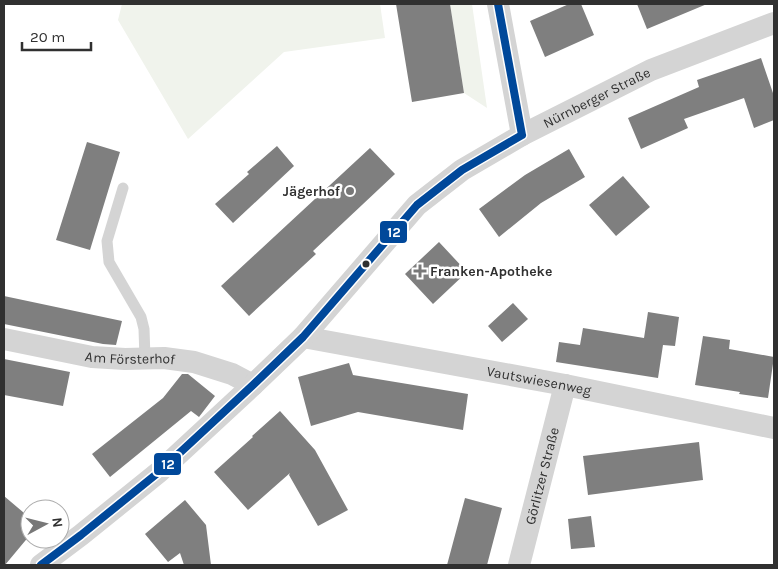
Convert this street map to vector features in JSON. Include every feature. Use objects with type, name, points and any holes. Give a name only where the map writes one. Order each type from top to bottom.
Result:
[{"type":"street","points":[[498,4],[522,135]]},
{"type":"street","name":"Nürnberger Straße","points":[[41,565],[159,472],[253,385],[303,337],[417,205],[462,170],[522,135],[650,70],[774,23]]},
{"type":"street","name":"Vautswiesenweg","points":[[303,337],[565,385],[774,428]]},
{"type":"street","name":"Am Försterhof","points":[[4,339],[92,357],[125,359],[164,358],[194,362],[232,374],[253,385]]},
{"type":"street","name":"Görlitzer Straße","points":[[519,565],[565,385]]},
{"type":"lane","points":[[123,188],[108,241],[109,262],[142,317],[145,358]]},
{"type":"shaded area","points":[[122,4],[380,4],[385,38],[284,52],[188,139],[118,20]]},
{"type":"shaded area","points":[[450,4],[472,4],[487,108],[464,93]]},
{"type":"building","points":[[396,4],[450,4],[464,93],[412,102]]},
{"type":"building","points":[[569,4],[581,4],[594,35],[545,57],[530,21]]},
{"type":"building","points":[[637,4],[707,4],[647,29]]},
{"type":"building","points":[[761,58],[774,96],[774,120],[754,128],[744,98],[684,119],[688,128],[641,149],[628,118],[699,87],[697,80]]},
{"type":"building","points":[[87,142],[120,152],[90,250],[56,240]]},
{"type":"building","points":[[277,146],[294,166],[233,223],[215,204],[249,174],[247,172]]},
{"type":"building","points":[[370,148],[395,174],[313,251],[316,254],[249,316],[221,286]]},
{"type":"building","points":[[569,149],[585,177],[541,203],[499,237],[479,209],[525,175]]},
{"type":"building","points":[[623,176],[650,207],[616,236],[589,205]]},
{"type":"building","points":[[439,242],[467,272],[433,304],[405,274]]},
{"type":"building","points":[[4,296],[122,321],[116,345],[4,324]]},
{"type":"building","points":[[513,303],[528,319],[502,342],[488,326]]},
{"type":"building","points":[[648,312],[679,317],[675,346],[663,345],[658,378],[556,362],[559,342],[580,345],[583,328],[644,338]]},
{"type":"building","points":[[703,336],[730,340],[729,349],[774,357],[768,398],[695,385]]},
{"type":"building","points":[[4,359],[70,372],[63,406],[4,395]]},
{"type":"building","points":[[349,363],[353,375],[468,394],[463,430],[358,412],[311,426],[298,377]]},
{"type":"building","points":[[182,374],[188,374],[215,396],[199,417],[191,411],[110,477],[92,454],[163,398]]},
{"type":"building","points":[[280,411],[315,450],[348,510],[318,526],[289,475],[290,473],[248,510],[214,472]]},
{"type":"building","points":[[699,442],[703,480],[588,495],[583,456]]},
{"type":"building","points":[[4,496],[20,510],[20,547],[5,565]]},
{"type":"building","points":[[465,498],[502,508],[487,565],[447,565]]},
{"type":"building","points":[[185,500],[206,525],[211,565],[184,565],[180,553],[168,562],[145,534]]},
{"type":"building","points":[[591,516],[595,547],[571,549],[568,519]]},
{"type":"transit line","name":"12","points":[[498,4],[522,135]]},
{"type":"transit line","name":"12","points":[[41,565],[159,472],[253,385],[303,337],[417,205],[462,170],[522,135]]},
{"type":"place","name":"Jägerhof","points":[[350,191]]},
{"type":"place","name":"Franken-Apotheke","points":[[420,271]]}]
